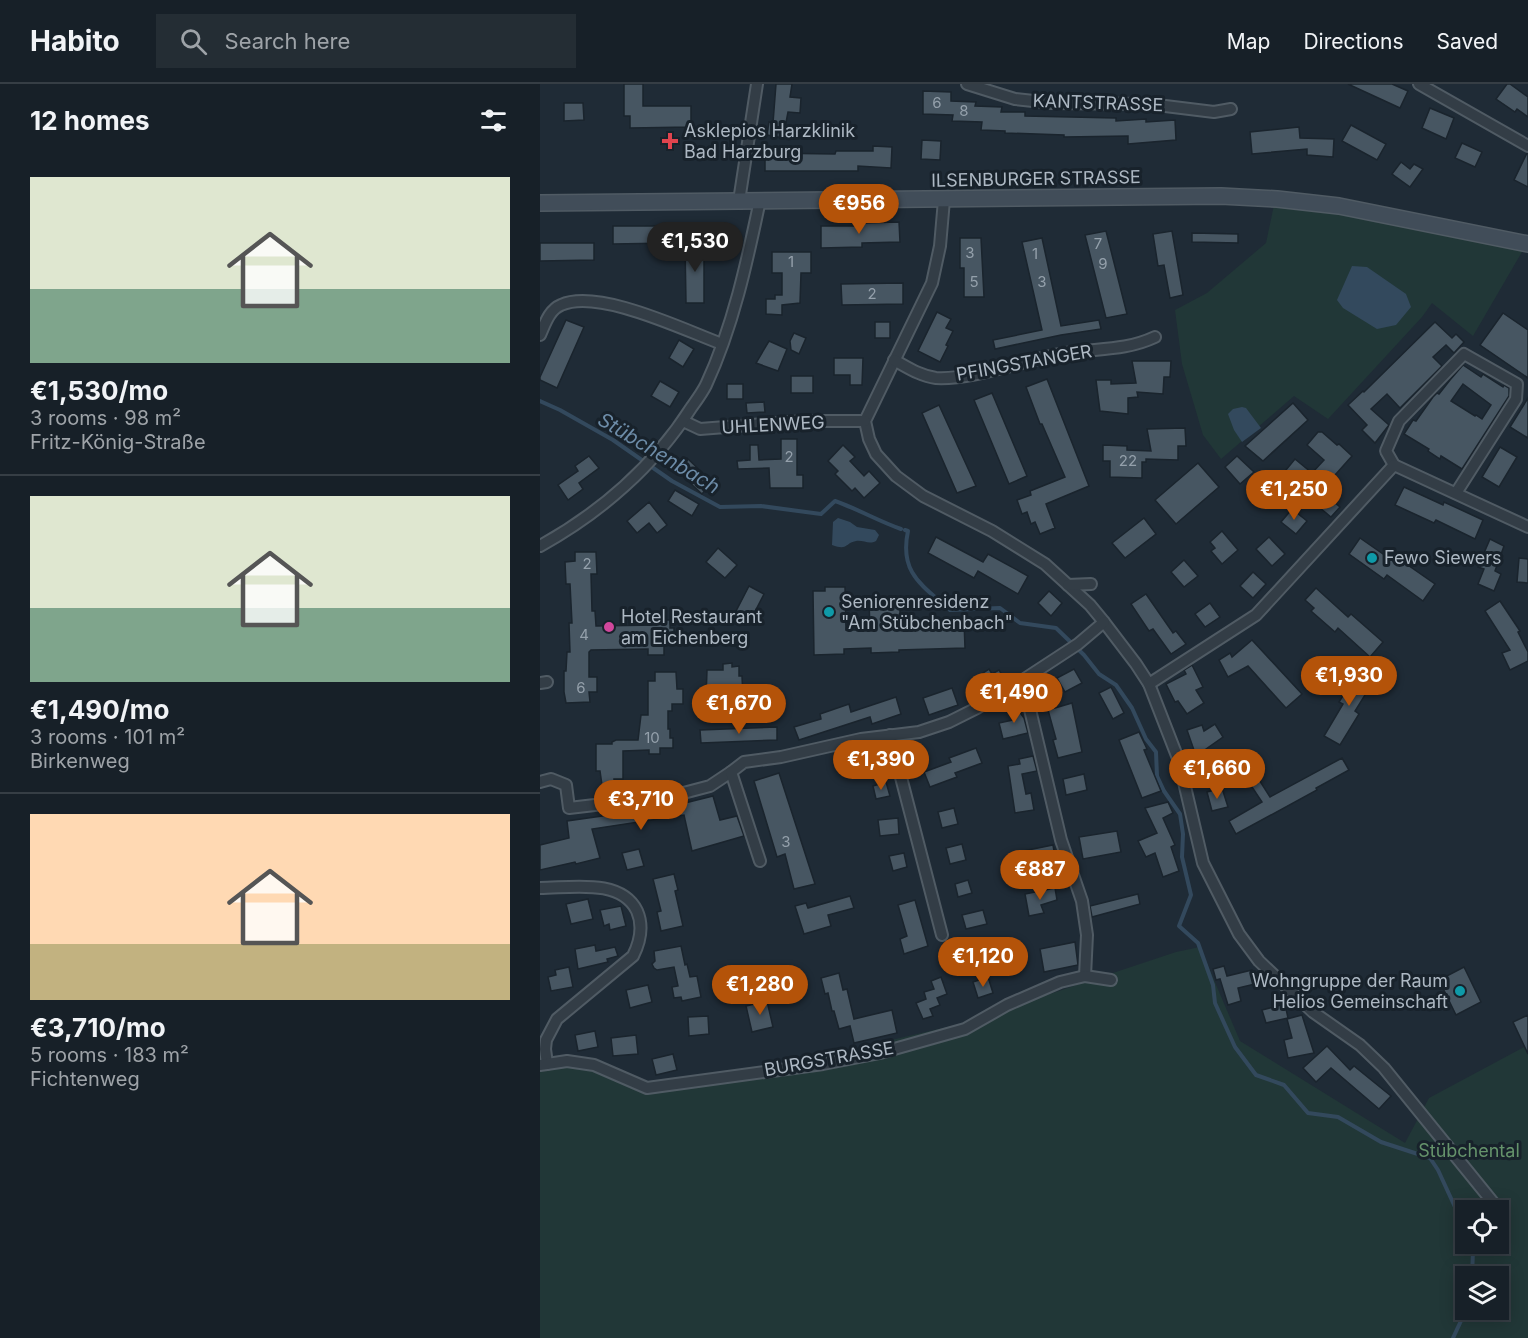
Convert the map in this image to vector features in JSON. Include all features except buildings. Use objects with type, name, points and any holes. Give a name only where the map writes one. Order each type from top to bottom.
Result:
[{"type":"main road","name":"ILSENBURGER STRASSE","points":[[540,203],[1221,196],[1339,206],[1528,244]]},
{"type":"street","points":[[739,201],[757,84]]},
{"type":"street","name":"KANTSTRASSE","points":[[967,84],[1015,99],[1052,103],[1149,104],[1215,112],[1231,109]]},
{"type":"street","points":[[1419,84],[1528,146]]},
{"type":"street","points":[[540,546],[593,511],[648,464],[683,421],[705,387],[737,298],[760,200]]},
{"type":"street","points":[[944,200],[940,246],[932,283],[865,422],[876,454],[896,476],[923,495],[992,531],[1045,564],[1104,622],[1149,684],[1179,761],[1203,863],[1239,934],[1259,961],[1305,1005],[1360,1045],[1384,1068],[1491,1200]]},
{"type":"street","points":[[540,332],[549,315],[560,305],[578,300],[591,300],[616,304],[722,344]]},
{"type":"street","name":"PFINGSTANGER","points":[[894,360],[918,374],[935,378],[956,377],[1066,353],[1137,345],[1155,337]]},
{"type":"street","points":[[1456,493],[1516,399],[1517,384],[1464,354],[1399,421],[1386,451],[1394,465],[1528,526]]},
{"type":"street","name":"UHLENWEG","points":[[683,421],[700,429],[804,421],[865,422]]},
{"type":"street","points":[[1149,684],[1256,615],[1394,465]]},
{"type":"street","points":[[1068,585],[1090,584]]},
{"type":"street","points":[[545,780],[566,784],[569,808],[672,796],[710,786],[744,762],[781,758],[861,739],[919,732],[949,722],[977,708],[1075,646],[1104,622]]},
{"type":"street","points":[[1023,680],[1060,840],[1082,901],[1087,935],[1085,976]]},
{"type":"street","points":[[890,735],[942,934]]},
{"type":"street","points":[[731,772],[760,861]]},
{"type":"street","points":[[540,888],[614,889],[634,904],[641,930],[639,944],[633,956],[557,1019],[546,1040],[543,1064]]},
{"type":"street","name":"BURGSTRASSE","points":[[543,1064],[567,1061],[594,1065],[647,1088],[823,1064],[879,1053],[965,1029],[1007,1005],[1060,982],[1085,976],[1111,980]]},
{"type":"green space","points":[[1274,205],[1406,222],[1526,245],[1473,336],[1432,303],[1422,317],[1328,419],[1294,396],[1221,459],[1203,435],[1182,364],[1175,310],[1207,293],[1266,243]]},
{"type":"green space","name":"Stübchental","points":[[1200,947],[1240,1041],[1405,1143],[1429,1098],[1528,1045],[1528,1338],[540,1338],[540,1070],[560,1067],[592,1070],[641,1092],[699,1085],[960,1024],[1176,952]]},
{"type":"water","points":[[1352,266],[1367,267],[1406,294],[1411,307],[1396,325],[1377,329],[1343,308],[1337,300]]},
{"type":"water","points":[[1246,408],[1261,428],[1242,442],[1228,414],[1233,409]]},
{"type":"water","points":[[838,518],[857,527],[875,530],[879,535],[876,541],[871,543],[856,541],[844,547],[832,545],[833,522]]},
{"type":"waterway","name":"Stübchenbach","points":[[540,401],[613,440],[672,481],[720,507],[761,506],[821,514],[835,501],[901,529]]},
{"type":"waterway","name":"Stübchenbach","points":[[905,530],[908,531],[907,558],[915,577],[950,610],[1000,608],[1020,623],[1056,628],[1084,655],[1099,674],[1116,685],[1132,708],[1146,739],[1156,752],[1157,776],[1180,814],[1183,834],[1182,857],[1191,895],[1179,926],[1198,943],[1213,985],[1215,1003],[1235,1047],[1256,1075],[1284,1085],[1308,1113],[1338,1117],[1381,1142],[1430,1158],[1455,1207]]},
{"type":"waterway","name":"Stübchenbach","points":[[1472,1266],[1473,1254]]},
{"type":"waterway","name":"Stübchenbach","points":[[1453,1338],[1461,1320]]},
{"type":"place","name":"Asklepios Harzklinik Bad Harzburg","points":[[670,141]]},
{"type":"place","name":"Fewo Siewers","points":[[1372,558]]},
{"type":"place","name":"Seniorenresidenz \"Am Stübchenbach\"","points":[[829,612]]},
{"type":"place","name":"Hotel Restaurant am Eichenberg","points":[[609,627]]},
{"type":"place","name":"Wohngruppe der Raum Helios Gemeinschaft","points":[[1460,991]]}]
